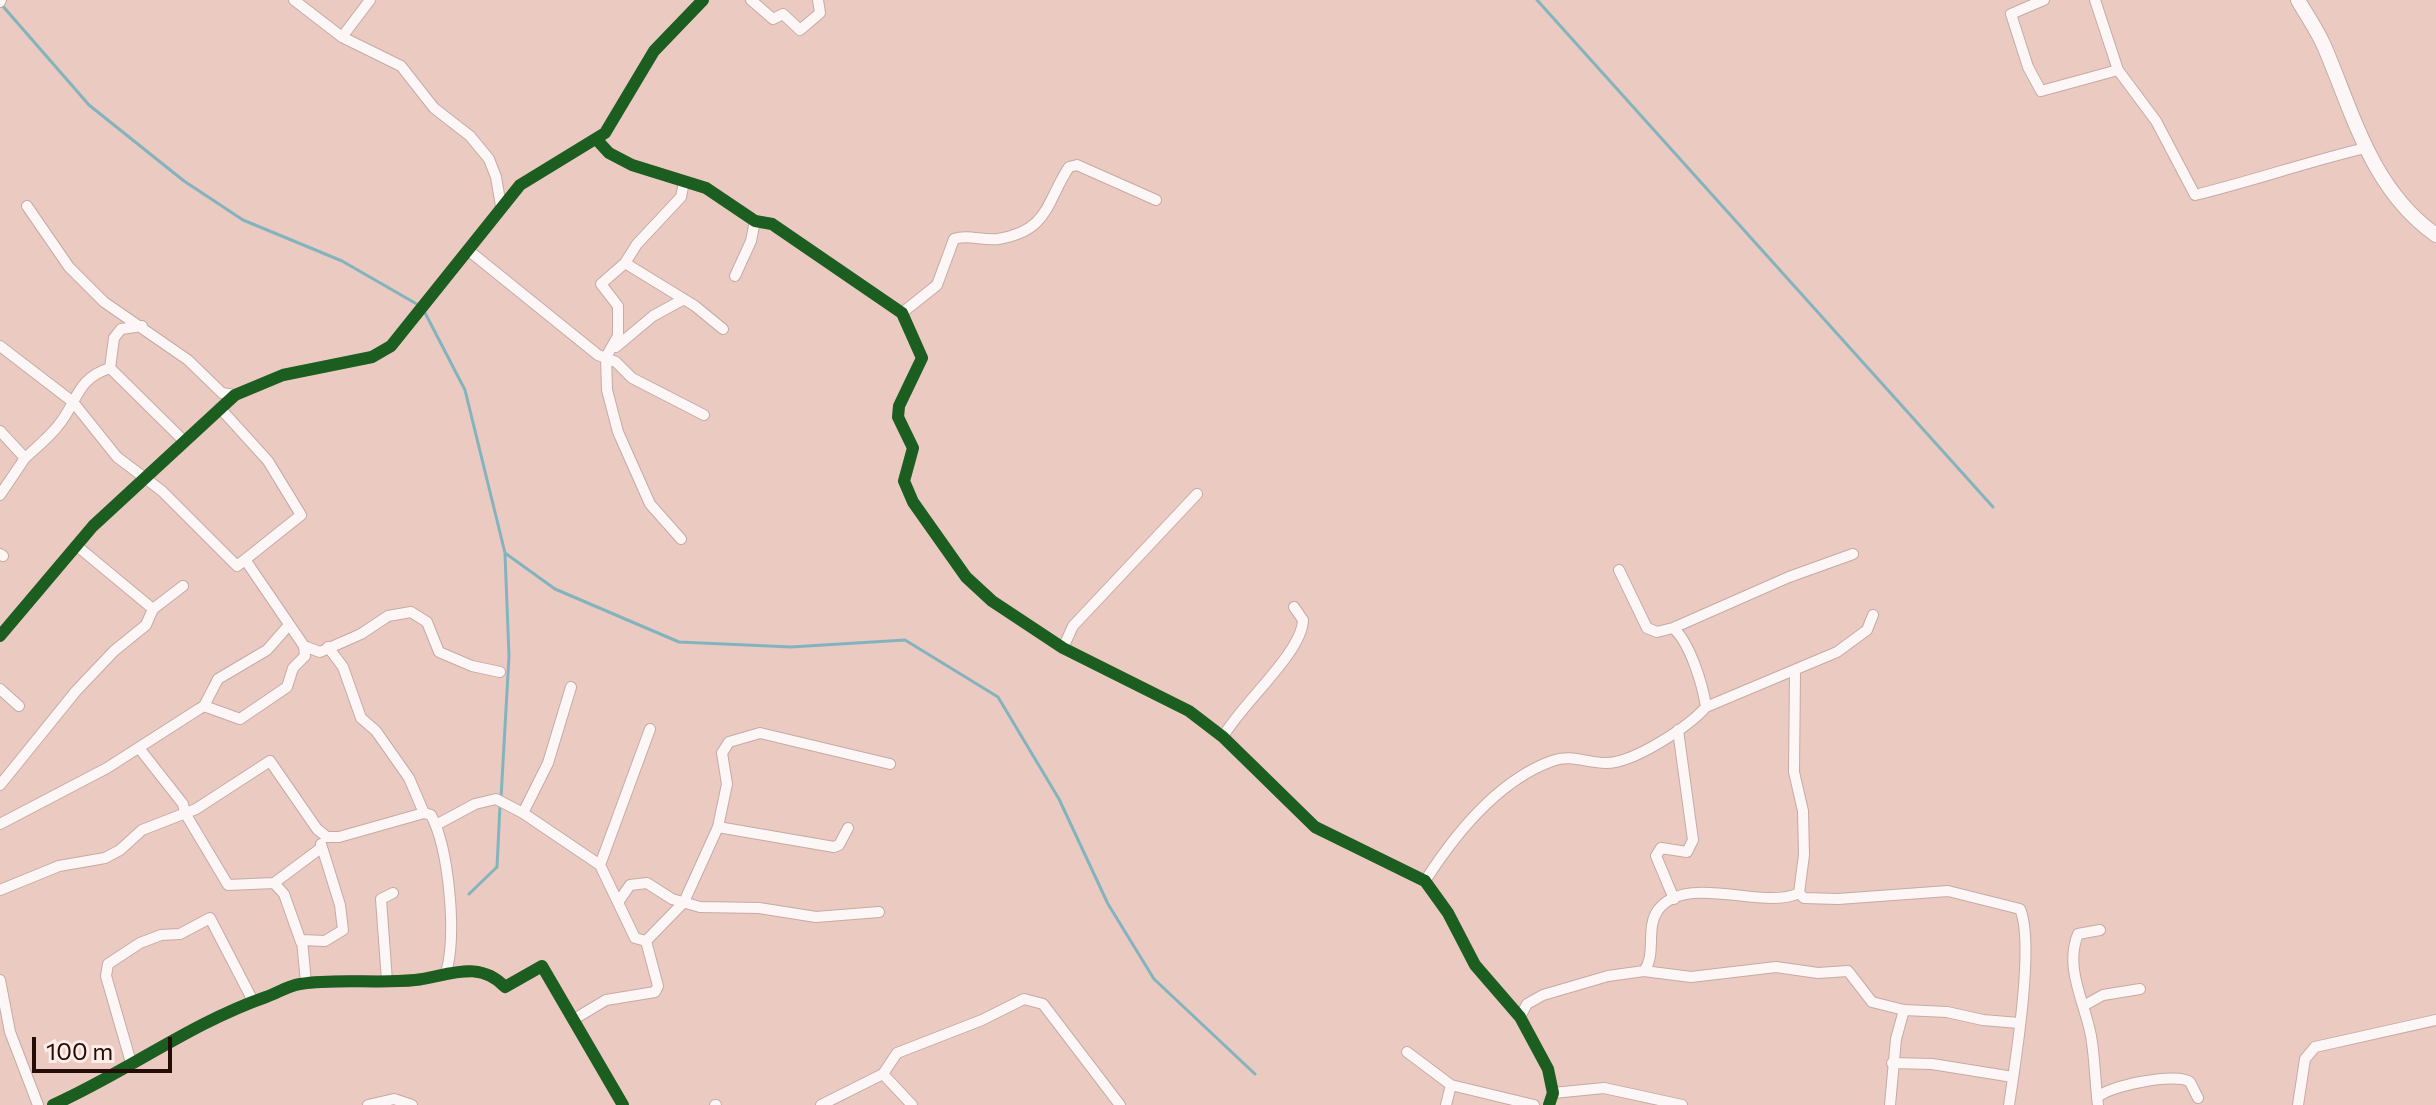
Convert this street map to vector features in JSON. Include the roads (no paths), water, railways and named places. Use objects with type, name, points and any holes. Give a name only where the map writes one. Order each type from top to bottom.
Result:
[{"type":"street","points":[[294,0],[342,37],[401,66],[434,108],[470,136],[489,159],[501,206]]},
{"type":"street","points":[[342,37],[370,0]]},
{"type":"street","points":[[0,636],[77,546],[144,478],[235,395],[283,375],[383,353],[501,206],[541,170],[597,140],[612,123],[654,51],[703,0]]},
{"type":"street","points":[[751,0],[773,19],[783,14],[800,30],[820,13],[818,0]]},
{"type":"street","points":[[2044,0],[2011,14],[2028,67],[2041,91],[2118,70]]},
{"type":"street","points":[[2095,0],[2118,70],[2156,121],[2195,195],[2227,190],[2310,161],[2365,148]]},
{"type":"street","points":[[2298,0],[2324,44],[2365,148],[2397,199],[2436,235]]},
{"type":"street","points":[[597,140],[609,153],[632,165],[706,188],[755,221],[772,224],[902,313],[922,358],[899,406],[898,417],[913,448],[904,481],[906,490],[966,577],[992,601],[1063,648],[1189,711],[1223,737],[1315,827],[1425,881],[1448,913],[1475,965],[1520,1017],[1548,1069],[1553,1093],[1549,1105]]},
{"type":"street","points":[[902,313],[937,285],[954,239],[1000,239],[1039,222],[1048,213],[1069,167],[1077,165],[1156,200]]},
{"type":"street","points":[[681,539],[650,504],[631,467],[607,390],[609,354],[620,329],[618,306],[601,284],[625,263],[637,244],[681,197],[684,182]]},
{"type":"street","points":[[27,206],[69,267],[104,302],[188,360],[222,393],[235,395]]},
{"type":"street","points":[[735,276],[751,241],[755,221]]},
{"type":"street","points":[[468,250],[541,311],[609,354],[632,378],[704,415]]},
{"type":"street","points":[[625,263],[684,299],[723,329]]},
{"type":"street","points":[[609,354],[653,316],[684,299]]},
{"type":"street","points":[[110,368],[114,338],[121,329],[142,326]]},
{"type":"street","points":[[0,346],[73,402],[117,457],[214,541],[231,564],[237,566],[301,519],[301,515],[268,461],[220,408]]},
{"type":"street","points":[[0,495],[25,458],[58,426],[79,387],[98,372],[110,368]]},
{"type":"street","points":[[110,368],[184,441]]},
{"type":"street","points":[[0,431],[25,458]]},
{"type":"street","points":[[1063,648],[1073,626],[1197,494]]},
{"type":"street","points":[[77,546],[153,609]]},
{"type":"street","points":[[1619,570],[1647,628],[1657,632],[1853,554]]},
{"type":"street","points":[[204,706],[240,719],[287,687],[293,668],[305,656],[304,646],[246,561]]},
{"type":"street","points":[[0,785],[76,691],[114,651],[146,625],[153,609],[183,586]]},
{"type":"street","points":[[1223,737],[1245,703],[1281,665],[1298,639],[1303,620],[1294,607]]},
{"type":"street","points":[[304,646],[320,652],[361,634],[388,616],[411,612],[427,622],[439,652],[472,666],[500,672]]},
{"type":"street","points":[[1425,881],[1488,801],[1522,777],[1552,761],[1572,757],[1606,763],[1633,756],[1678,730],[1706,707],[1759,682],[1795,672],[1857,640],[1867,630],[1873,615]]},
{"type":"street","points":[[0,824],[139,748],[204,706],[218,679],[267,650],[289,625]]},
{"type":"street","points":[[1673,628],[1688,650],[1706,707]]},
{"type":"street","points":[[328,647],[343,667],[361,718],[376,731],[409,778],[424,813]]},
{"type":"street","points":[[1795,672],[1794,772],[1803,811],[1804,855],[1799,893]]},
{"type":"street","points":[[523,813],[548,763],[571,687]]},
{"type":"street","points":[[0,689],[19,706]]},
{"type":"street","points":[[600,865],[650,729]]},
{"type":"street","points":[[1674,899],[1656,856],[1661,848],[1687,852],[1693,840],[1678,730]]},
{"type":"street","points":[[646,941],[684,902],[718,827],[727,784],[723,747],[752,733],[890,764]]},
{"type":"street","points":[[139,748],[183,804],[185,813],[228,885],[274,883],[321,848]]},
{"type":"street","points":[[0,890],[59,866],[105,858],[157,821],[185,813],[270,761],[321,834],[321,848],[340,905],[343,930],[325,941],[304,939],[301,942]]},
{"type":"street","points":[[436,825],[475,804],[496,799],[523,813],[600,865],[635,938],[646,941]]},
{"type":"street","points":[[321,834],[339,837],[424,813],[431,815],[436,825],[449,895],[446,973]]},
{"type":"street","points":[[718,827],[834,847],[839,845],[848,828]]},
{"type":"street","points":[[274,883],[284,894],[301,942],[306,983]]},
{"type":"street","points":[[619,901],[630,885],[647,883],[672,899],[700,907],[759,908],[816,917],[879,912]]},
{"type":"street","points":[[1799,893],[1804,898],[1838,899],[1948,891],[2020,909],[2024,959],[2018,1059],[2009,1105]]},
{"type":"street","points":[[387,981],[381,899],[383,895],[393,893]]},
{"type":"street","points":[[1644,971],[1649,965],[1653,923],[1659,910],[1674,899],[1717,894],[1784,898],[1799,893]]},
{"type":"street","points":[[132,1066],[106,976],[108,964],[140,943],[161,935],[180,934],[210,918],[253,1001]]},
{"type":"street","points":[[2097,1101],[2085,1005],[2073,975],[2073,945],[2078,934],[2100,930]]},
{"type":"street","points":[[576,1018],[606,1000],[655,992],[658,986],[646,941]]},
{"type":"street","points":[[53,1105],[253,1001],[306,983],[442,977],[446,973],[477,969],[496,976],[504,986],[540,967],[545,968],[576,1018],[623,1105]]},
{"type":"street","points":[[1520,1017],[1527,1004],[1543,995],[1608,976],[1644,971],[1691,977],[1776,967],[1818,973],[1839,969],[1848,971],[1872,1002],[1904,1010],[1947,1012],[1983,1020],[2019,1023]]},
{"type":"street","points":[[0,980],[10,1032],[38,1105]]},
{"type":"street","points":[[2085,1005],[2103,995],[2140,989]]},
{"type":"street","points":[[821,1105],[883,1074],[897,1053],[982,1020],[1024,999],[1043,1004],[1120,1105]]},
{"type":"street","points":[[1890,1105],[1892,1063],[1904,1010]]},
{"type":"street","points":[[2298,1105],[2305,1059],[2315,1047],[2436,1020]]},
{"type":"street","points":[[1407,1052],[1419,1065],[1451,1085],[1534,1105]]},
{"type":"street","points":[[1892,1063],[1932,1064],[2013,1077]]},
{"type":"street","points":[[883,1074],[912,1105]]},
{"type":"street","points":[[2097,1101],[2110,1087],[2177,1077],[2190,1082],[2198,1098]]},
{"type":"street","points":[[1446,1105],[1451,1085]]},
{"type":"street","points":[[1553,1093],[1604,1088],[1682,1105]]},
{"type":"street","points":[[368,1105],[394,1099],[412,1105]]},
{"type":"waterway","points":[[1537,0],[1993,507]]},
{"type":"waterway","points":[[1,4],[89,105],[184,181],[243,220],[342,261],[422,307],[465,390],[505,553],[555,589],[679,642],[791,647],[905,640],[998,697],[1059,799],[1108,904],[1154,979],[1255,1074]]},
{"type":"waterway","points":[[501,798],[509,656],[505,554]]},
{"type":"waterway","points":[[469,894],[497,867],[500,805]]}]
